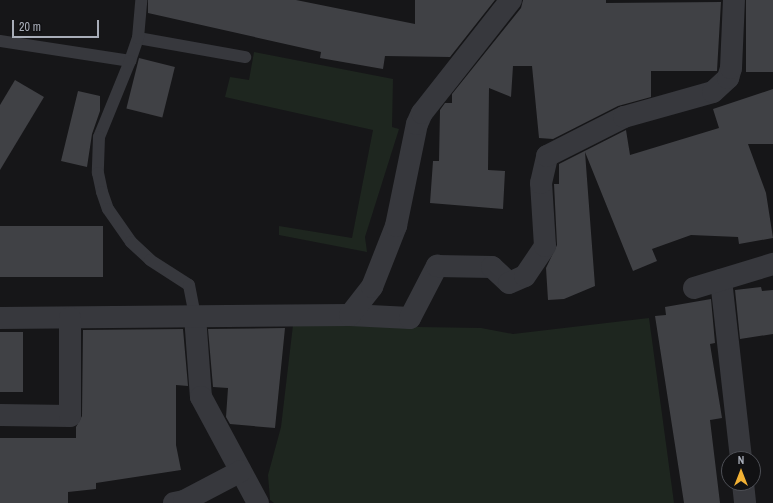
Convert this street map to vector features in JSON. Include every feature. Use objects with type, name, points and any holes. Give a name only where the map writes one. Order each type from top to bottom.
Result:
[{"type":"street","points":[[350,315],[372,287],[396,226],[417,124],[422,113],[511,0]]},
{"type":"street","points":[[0,318],[350,315],[410,318],[437,266],[492,267],[509,283],[525,276],[545,246],[541,183],[547,156],[624,117],[713,92],[728,78],[731,68],[734,0]]},
{"type":"street","points":[[694,288],[773,264]]},
{"type":"street","points":[[721,280],[740,451]]},
{"type":"street","points":[[195,316],[200,397],[258,503]]},
{"type":"street","points":[[0,415],[70,416],[70,318]]},
{"type":"street","points":[[174,503],[184,501],[241,471]]},
{"type":"street","points":[[744,491],[746,503]]},
{"type":"lane","points":[[141,0],[138,38],[99,137],[98,173],[102,192],[108,209],[131,242],[150,260],[189,285],[195,316]]},
{"type":"lane","points":[[138,38],[244,57]]},
{"type":"lane","points":[[0,41],[130,61]]},
{"type":"shaded area","points":[[254,52],[393,79],[392,127],[399,129],[365,237],[367,252],[279,235],[279,226],[352,238],[373,130],[225,97],[230,77],[249,80]]},
{"type":"shaded area","points":[[649,318],[674,503],[274,503],[270,500],[268,475],[281,427],[293,325],[481,328],[513,334]]},
{"type":"building","points":[[148,0],[296,0],[415,24],[415,0],[495,0],[450,57],[385,56],[383,69],[320,58],[321,52],[148,13]]},
{"type":"building","points":[[523,0],[606,0],[606,3],[721,2],[717,71],[651,71],[651,97],[618,106],[553,139],[539,138],[532,66],[513,66],[511,97],[489,88],[488,170],[505,171],[503,209],[430,203],[433,161],[439,161],[440,110],[445,103],[452,103],[452,94],[521,8]]},
{"type":"building","points":[[746,0],[773,0],[773,72],[746,72]]},
{"type":"building","points":[[139,58],[175,67],[162,117],[126,108]]},
{"type":"building","points":[[15,80],[44,97],[0,170],[0,105]]},
{"type":"building","points":[[773,89],[773,144],[748,144],[766,193],[773,238],[739,244],[738,237],[691,235],[652,249],[657,261],[633,271],[585,152],[595,286],[564,299],[548,300],[546,268],[557,245],[554,184],[559,184],[559,164],[626,130],[630,155],[719,128],[713,109]]},
{"type":"building","points":[[78,91],[100,96],[100,111],[92,134],[87,167],[61,161]]},
{"type":"building","points":[[0,226],[103,226],[103,277],[0,277]]},
{"type":"building","points":[[761,287],[762,291],[773,290],[773,334],[740,339],[735,290]]},
{"type":"building","points":[[711,299],[715,343],[710,344],[722,418],[710,420],[720,503],[684,503],[655,316],[666,315],[665,307]]},
{"type":"building","points":[[285,328],[275,428],[230,424],[226,417],[228,388],[213,387],[208,329]]},
{"type":"building","points":[[183,329],[188,386],[176,385],[176,445],[181,470],[96,483],[96,489],[68,492],[68,503],[0,503],[0,438],[76,438],[76,427],[82,416],[83,330]]},
{"type":"building","points":[[0,332],[23,332],[23,392],[0,392]]}]
